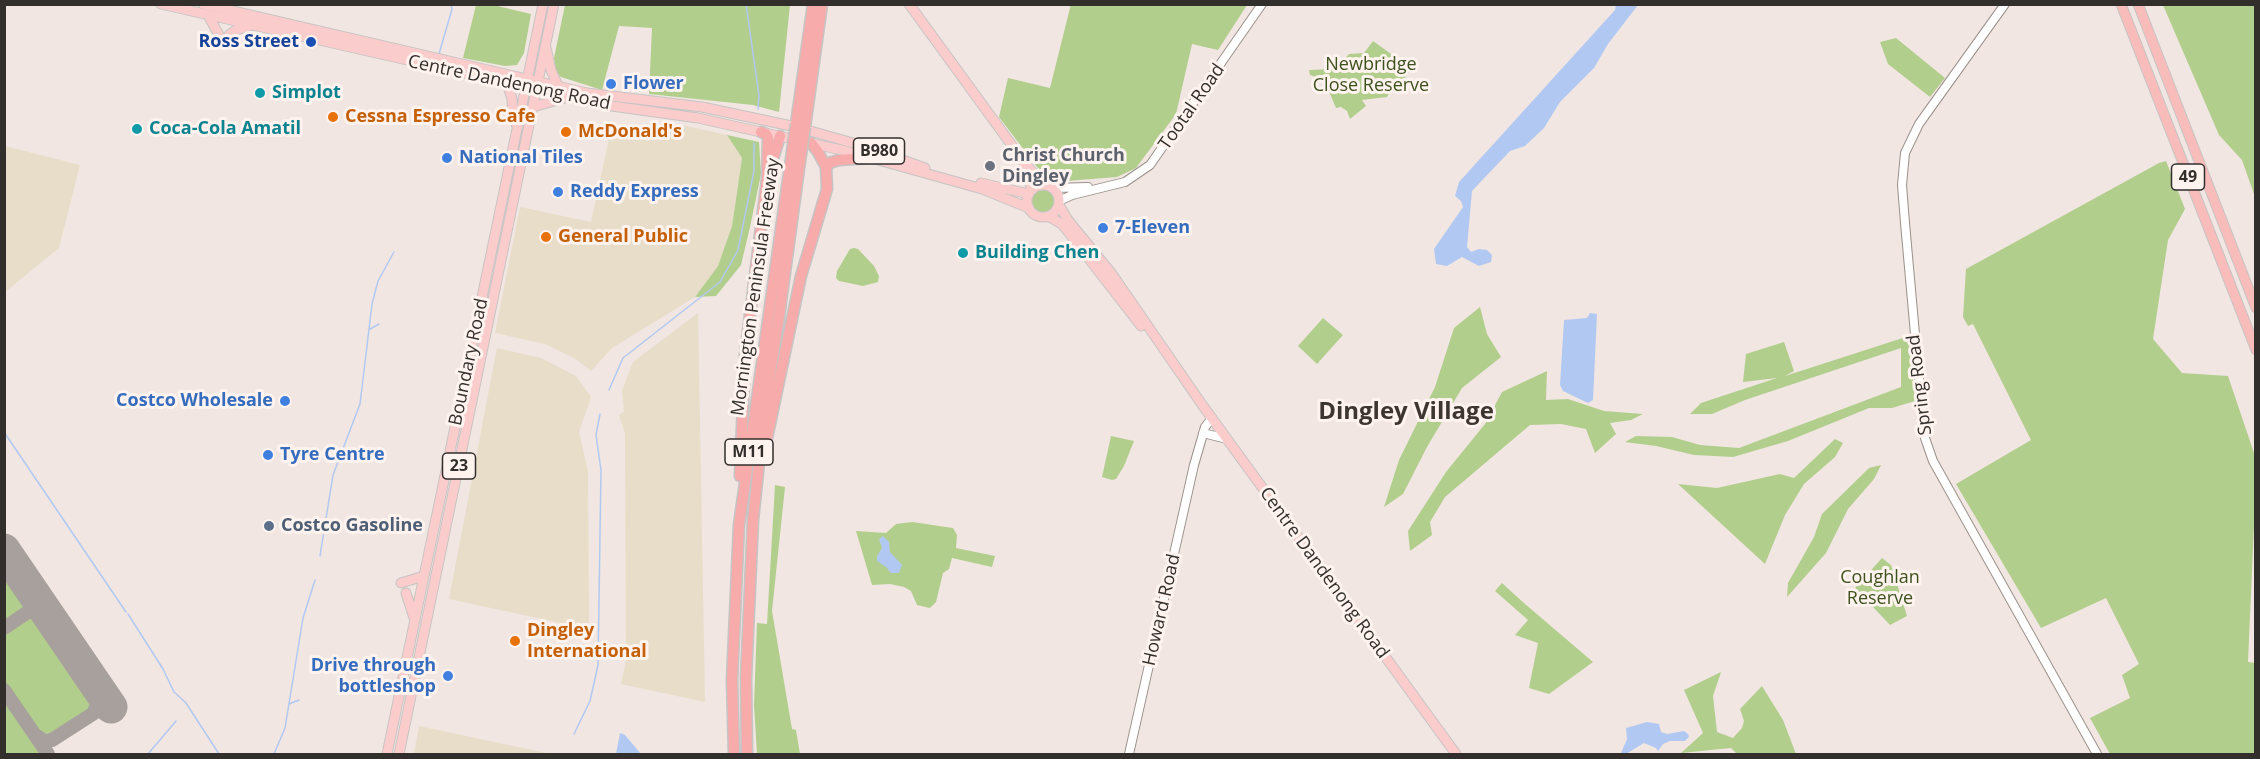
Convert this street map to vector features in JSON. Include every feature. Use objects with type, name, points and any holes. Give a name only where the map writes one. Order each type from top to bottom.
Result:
[{"type":"highway","name":"Mornington Peninsula Freeway","points":[[747,754],[748,589],[755,493],[765,405],[779,316],[813,4]]},
{"type":"highway","name":"Mornington Peninsula Freeway","points":[[798,126],[822,4]]},
{"type":"highway","name":"49","points":[[2121,4],[2256,350]]},
{"type":"highway","name":"49","points":[[2138,4],[2256,308]]},
{"type":"highway","points":[[739,525],[745,355],[767,179],[768,138],[761,132]]},
{"type":"highway","points":[[767,179],[780,136]]},
{"type":"highway","points":[[755,493],[801,276],[827,189],[826,169],[811,143]]},
{"type":"highway","name":"Mornington Peninsula Freeway","points":[[734,754],[733,657],[739,525],[796,153]]},
{"type":"highway","points":[[826,169],[828,164],[835,160],[868,158]]},
{"type":"main road","name":"Centre Dandenong Road","points":[[161,4],[507,83],[527,83]]},
{"type":"main road","name":"Centre Dandenong Road","points":[[202,4],[527,83],[607,96],[702,107],[798,126],[860,144],[944,174],[1018,193],[1030,192]]},
{"type":"main road","name":"Boundary Road","points":[[387,754],[543,4]]},
{"type":"main road","name":"Boundary Road","points":[[399,754],[554,4]]},
{"type":"main road","points":[[909,4],[1024,162],[1049,187],[1059,203],[1055,212],[1048,216]]},
{"type":"main road","name":"Tootal Road","points":[[1059,203],[1072,195],[1129,180],[1146,169],[1156,159],[1262,4]]},
{"type":"main road","name":"Spring Road","points":[[2005,4],[1919,124],[1905,153],[1902,186],[1925,438],[1933,461],[2097,754]]},
{"type":"main road","points":[[208,15],[224,35],[253,25]]},
{"type":"main road","points":[[545,46],[556,88]]},
{"type":"main road","points":[[507,83],[512,99],[513,119],[518,127]]},
{"type":"main road","name":"Centre Dandenong Road","points":[[556,88],[570,97],[631,110],[698,118],[811,143],[982,189],[1029,208]]},
{"type":"main road","points":[[533,107],[570,97]]},
{"type":"main road","points":[[780,136],[798,126],[811,143]]},
{"type":"main road","points":[[1024,162],[1030,192],[1027,200],[1029,208]]},
{"type":"main road","points":[[504,195],[511,191],[518,182]]},
{"type":"main road","points":[[1030,192],[1049,187]]},
{"type":"main road","name":"Tootal Road","points":[[1049,187],[1104,187]]},
{"type":"main road","name":"Centre Dandenong Road","points":[[1059,203],[1066,217],[1112,274],[1210,416],[1456,754]]},
{"type":"main road","name":"B980","points":[[1029,208],[1036,215],[1048,216]]},
{"type":"main road","name":"Centre Dandenong Road","points":[[1048,216],[1062,224],[1101,271],[1170,365],[1193,392]]},
{"type":"main road","name":"Howard Road","points":[[1194,465],[1210,416]]},
{"type":"main road","name":"Howard Road","points":[[1129,754],[1202,422],[1210,416]]},
{"type":"main road","points":[[1203,433],[1227,439]]},
{"type":"main road","points":[[401,583],[424,576]]},
{"type":"main road","points":[[406,593],[415,621]]},
{"type":"shaded area","points":[[682,125],[727,135],[742,158],[732,226],[718,266],[695,297],[612,348],[591,371],[576,359],[545,344],[495,333],[520,207],[591,222],[609,139]]},
{"type":"shaded area","points":[[5,146],[80,165],[59,248],[5,292]]},
{"type":"shaded area","points":[[698,313],[705,702],[621,684],[626,660],[625,434],[619,415],[624,412],[622,390],[633,362]]},
{"type":"shaded area","points":[[497,348],[541,358],[576,376],[591,397],[579,432],[588,471],[589,629],[449,599]]},
{"type":"shaded area","points":[[419,726],[551,754],[414,754]]},
{"type":"green space","points":[[1071,4],[1247,5],[1218,50],[1192,44],[1176,114],[1136,168],[1117,177],[1066,181],[1052,178],[1037,167],[999,117],[1008,78],[1050,88]]},
{"type":"green space","points":[[476,5],[493,5],[531,14],[524,53],[517,65],[505,66],[463,58]]},
{"type":"green space","points":[[565,5],[790,5],[779,112],[753,105],[649,94],[652,28],[619,26],[602,90],[561,77],[556,72],[554,58]]},
{"type":"green space","points":[[2163,5],[2255,5],[2255,197],[2242,160],[2219,135]]},
{"type":"green space","points":[[1896,38],[1945,78],[1930,97],[1888,64],[1880,42]]},
{"type":"green space","name":"Newbridge Close Reserve","points":[[1373,41],[1412,69],[1398,86],[1392,88],[1387,97],[1362,100],[1366,106],[1350,119],[1347,111],[1341,107],[1336,108],[1327,87],[1329,81],[1310,75],[1309,70],[1336,69],[1349,54],[1364,53]]},
{"type":"green space","points":[[727,135],[759,142],[761,174],[741,265],[716,296],[695,297],[718,266],[732,226],[742,158]]},
{"type":"green space","points":[[2166,161],[2185,209],[2168,240],[2153,339],[2182,373],[2228,376],[2255,456],[2256,524],[2254,525],[2248,662],[2255,663],[2255,754],[2110,754],[2090,718],[2130,698],[2122,675],[2139,664],[2106,598],[2041,628],[1956,484],[2031,440],[1973,324],[1968,326],[1963,317],[1966,269]]},
{"type":"green space","points":[[1043,188],[1052,192],[1056,201],[1052,210],[1043,214],[1034,210],[1030,201],[1034,192]]},
{"type":"green space","points":[[850,249],[858,249],[874,266],[879,276],[878,282],[863,286],[839,281],[836,278],[837,271]]},
{"type":"green space","points":[[1480,307],[1487,334],[1501,357],[1462,388],[1427,447],[1403,494],[1384,507],[1399,460],[1435,387],[1454,328]]},
{"type":"green space","points":[[1323,318],[1343,335],[1317,364],[1298,346]]},
{"type":"green space","points":[[1909,336],[1915,401],[1892,408],[1869,408],[1788,441],[1733,457],[1694,455],[1656,446],[1625,442],[1636,436],[1672,437],[1700,445],[1739,448],[1901,387],[1901,348],[1745,400],[1712,414],[1690,414],[1701,403],[1777,378],[1743,382],[1746,354],[1784,342],[1794,371],[1785,376]]},
{"type":"green space","points":[[1547,371],[1546,400],[1568,399],[1604,411],[1643,414],[1631,420],[1610,423],[1616,434],[1595,453],[1586,429],[1561,424],[1530,425],[1445,497],[1430,522],[1432,535],[1410,551],[1408,531],[1446,472],[1485,424],[1502,392]]},
{"type":"green space","points":[[1111,436],[1134,441],[1124,466],[1116,479],[1112,480],[1102,477]]},
{"type":"green space","points":[[1835,439],[1843,443],[1835,457],[1804,484],[1785,515],[1765,564],[1678,484],[1717,488],[1780,474],[1794,478]]},
{"type":"green space","points":[[1881,465],[1874,479],[1848,509],[1826,553],[1787,597],[1788,583],[1814,537],[1822,514],[1869,468]]},
{"type":"green space","points":[[775,485],[785,487],[772,611],[792,729],[796,730],[800,754],[757,754],[754,705],[757,623],[767,624]]},
{"type":"green space","points":[[912,522],[953,528],[957,535],[956,548],[995,556],[992,567],[952,558],[949,569],[943,573],[936,602],[930,608],[917,605],[911,591],[904,587],[890,584],[872,585],[856,531],[886,533],[896,524]]},
{"type":"green space","name":"Coughlan Reserve","points":[[1882,558],[1891,565],[1907,616],[1890,625],[1855,588]]},
{"type":"green space","points":[[4,571],[25,604],[23,610],[5,622]]},
{"type":"green space","points":[[1502,583],[1593,662],[1549,694],[1529,688],[1538,643],[1515,635],[1528,620],[1495,591]]},
{"type":"green space","points":[[34,613],[90,700],[86,713],[50,734],[40,732],[33,726],[5,683],[5,633]]},
{"type":"green space","points":[[1721,672],[1713,696],[1717,732],[1733,738],[1742,728],[1744,721],[1740,709],[1762,686],[1783,720],[1796,754],[1737,754],[1731,748],[1681,753],[1703,733],[1684,690]]},
{"type":"green space","points":[[5,697],[44,754],[5,754]]},
{"type":"water","points":[[1616,5],[1638,5],[1608,44],[1594,68],[1560,102],[1544,128],[1525,146],[1510,151],[1472,191],[1467,247],[1471,252],[1479,249],[1487,250],[1492,255],[1491,262],[1479,266],[1462,257],[1447,266],[1436,264],[1434,249],[1463,207],[1461,201],[1455,196],[1459,182],[1615,10]]},
{"type":"water","points":[[1590,313],[1597,314],[1593,400],[1588,403],[1563,391],[1560,385],[1564,320],[1587,318]]},
{"type":"water","points":[[883,536],[889,542],[890,552],[902,565],[899,573],[891,573],[877,561],[882,548],[879,539]]},
{"type":"water","points":[[1647,722],[1659,724],[1661,732],[1667,734],[1684,731],[1689,737],[1685,741],[1670,741],[1663,744],[1658,751],[1644,743],[1626,754],[1621,753],[1627,739],[1626,728]]},
{"type":"water","points":[[620,733],[625,735],[641,754],[616,754]]},
{"type":"waterway","points":[[439,54],[452,9],[451,4]]},
{"type":"waterway","points":[[746,4],[759,96],[758,109]]},
{"type":"waterway","points":[[609,390],[623,358],[720,282],[738,250],[754,171],[754,143]]},
{"type":"waterway","points":[[320,556],[333,475],[360,404],[372,304],[378,281],[394,252]]},
{"type":"waterway","points":[[370,329],[379,324]]},
{"type":"waterway","points":[[574,734],[590,701],[598,665],[601,470],[596,435],[600,414]]},
{"type":"waterway","points":[[4,432],[126,612]]},
{"type":"waterway","points":[[274,754],[285,728],[303,618],[315,580]]},
{"type":"waterway","points":[[128,614],[163,669],[174,692],[186,703],[219,754]]},
{"type":"waterway","points":[[289,704],[299,700]]},
{"type":"waterway","points":[[148,754],[176,721]]},
{"type":"taxiway","points":[[4,628],[31,610],[34,605],[34,595],[20,574]]},
{"type":"taxiway","points":[[82,665],[99,692],[99,702],[93,713]]},
{"type":"taxiway","points":[[4,690],[48,754]]},
{"type":"taxiway","points":[[35,735],[45,741],[52,740],[108,704]]},
{"type":"runway","points":[[4,550],[111,707]]},
{"type":"place","name":"Ross Street","points":[[311,42]]},
{"type":"place","name":"Flower","points":[[611,84]]},
{"type":"place","name":"Simplot","points":[[260,93]]},
{"type":"place","name":"Cessna Espresso Cafe","points":[[333,117]]},
{"type":"place","name":"Coca-Cola Amatil","points":[[137,129]]},
{"type":"place","name":"McDonald's","points":[[566,132]]},
{"type":"place","name":"National Tiles","points":[[447,158]]},
{"type":"place","name":"Christ Church Dingley","points":[[990,166]]},
{"type":"place","name":"Reddy Express","points":[[558,192]]},
{"type":"place","name":"7-Eleven","points":[[1103,228]]},
{"type":"place","name":"General Public","points":[[546,237]]},
{"type":"place","name":"Building Chen","points":[[963,253]]},
{"type":"place","name":"Costco Wholesale","points":[[285,401]]},
{"type":"place","name":"Tyre Centre","points":[[268,455]]},
{"type":"place","name":"Costco Gasoline","points":[[269,526]]},
{"type":"place","name":"Dingley International","points":[[515,641]]},
{"type":"place","name":"Drive through bottleshop","points":[[448,676]]},
{"type":"district","name":"Dingley Village","points":[[1406,412]]}]
